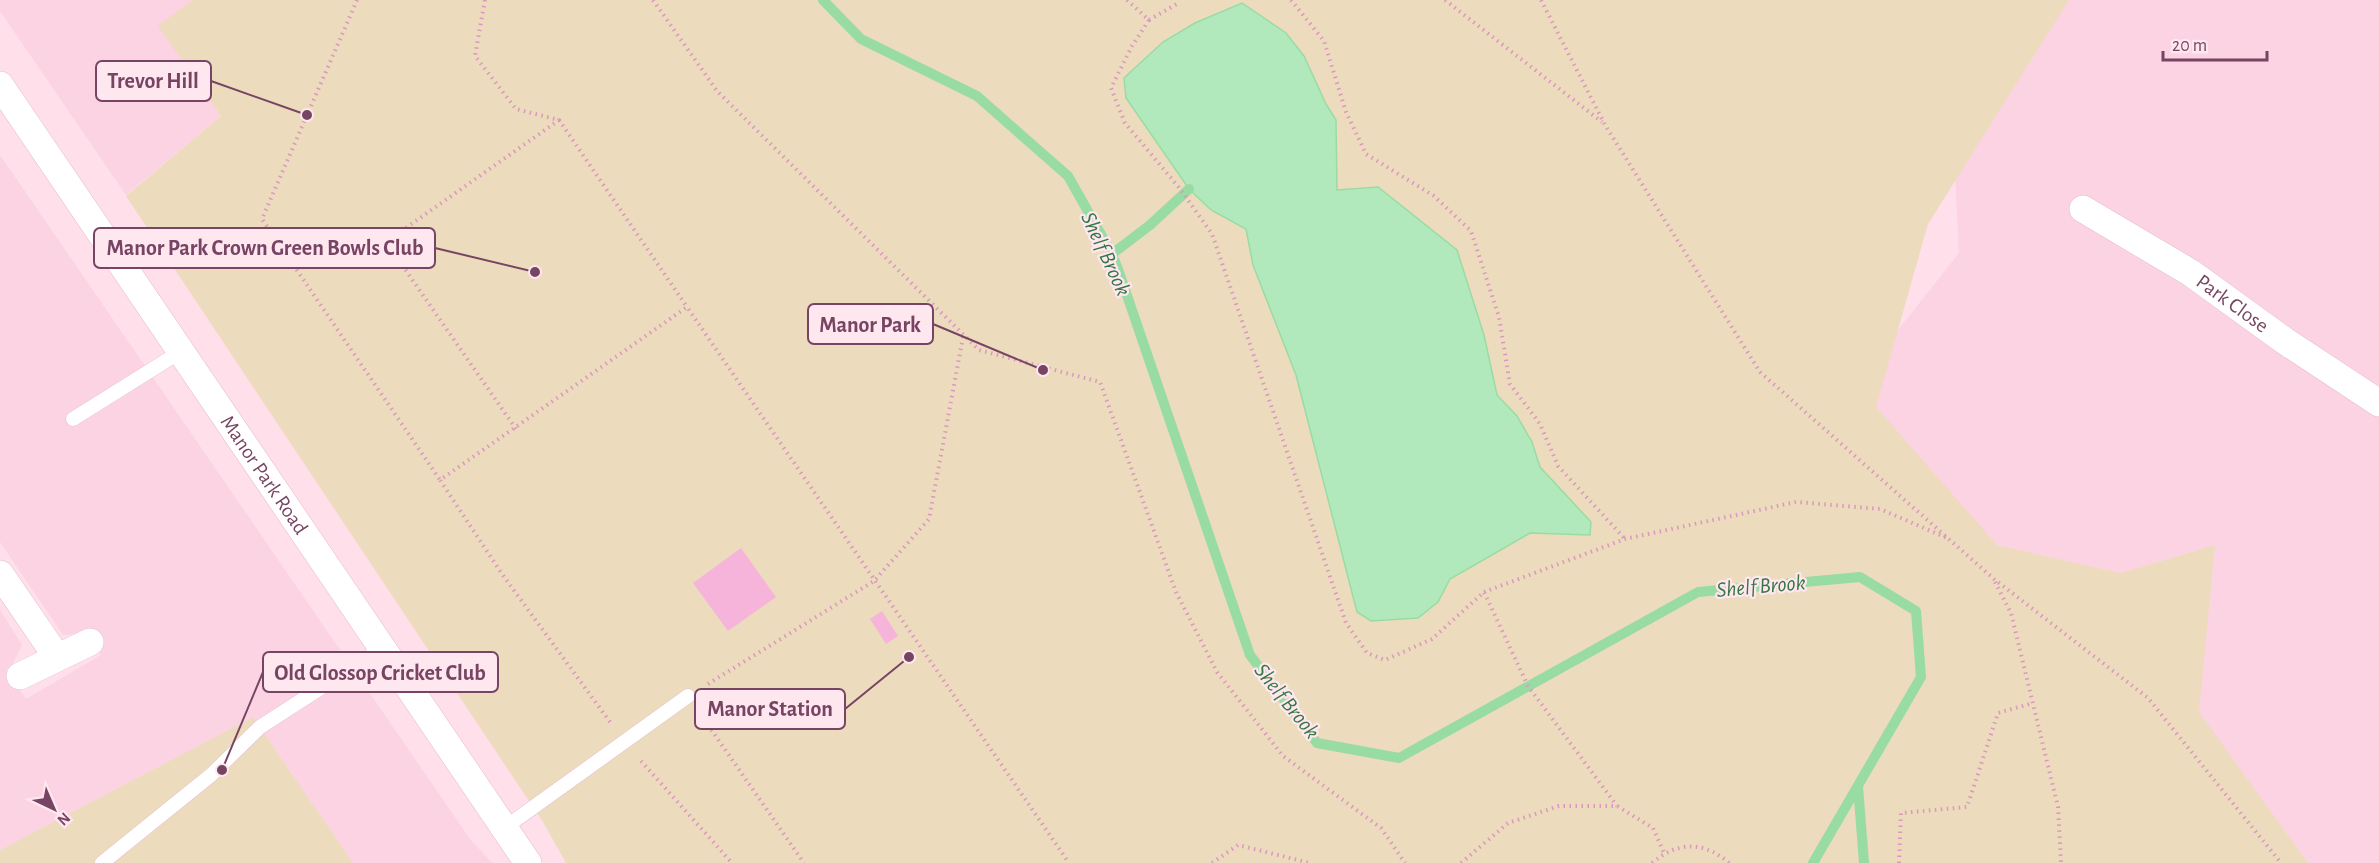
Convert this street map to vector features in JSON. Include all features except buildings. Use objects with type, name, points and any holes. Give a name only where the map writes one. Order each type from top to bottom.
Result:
[{"type":"street","name":"Manor Park Road","points":[[0,85],[528,863]]},
{"type":"street","name":"Park Close","points":[[2083,209],[2191,273],[2285,341],[2379,403]]},
{"type":"street","points":[[0,574],[57,657]]},
{"type":"street","points":[[20,676],[90,642]]},
{"type":"lane","points":[[73,419],[180,352]]},
{"type":"lane","points":[[102,863],[211,775],[260,727],[381,649]]},
{"type":"lane","points":[[503,829],[688,696]]},
{"type":"path","points":[[357,0],[262,219],[502,574],[625,743],[732,863]]},
{"type":"path","points":[[485,0],[475,56],[516,109],[559,120],[1069,863]]},
{"type":"path","points":[[653,0],[717,90],[963,336],[980,350],[1100,382],[1176,592],[1217,672],[1283,756],[1381,828],[1405,863]]},
{"type":"path","points":[[1127,0],[1149,20]]},
{"type":"path","points":[[1181,0],[1149,20],[1111,88],[1125,123],[1181,190],[1212,234],[1346,623],[1367,653],[1385,660],[1432,639],[1484,592],[1625,539],[1796,502],[1880,509],[1950,540]]},
{"type":"path","points":[[1291,0],[1324,41],[1346,112],[1366,154],[1434,196],[1471,231],[1499,317],[1510,384],[1540,424],[1558,466],[1625,539]]},
{"type":"path","points":[[1445,0],[1605,125]]},
{"type":"path","points":[[1541,0],[1605,125],[1760,372],[1994,579],[2148,698],[2280,863]]},
{"type":"path","points":[[516,429],[386,242],[559,120]]},
{"type":"path","points":[[440,480],[516,429],[687,307]]},
{"type":"path","points":[[804,863],[688,696],[874,581],[929,519],[963,336]]},
{"type":"path","points":[[1994,579],[2011,613],[2058,807],[2061,863]]},
{"type":"path","points":[[1484,592],[1522,673],[1545,709],[1617,806],[1653,828],[1664,853]]},
{"type":"path","points":[[1899,863],[1901,813],[1967,807],[1998,712],[2033,703]]},
{"type":"path","points":[[1461,863],[1508,824],[1559,806],[1617,806]]},
{"type":"path","points":[[1212,863],[1238,844],[1310,863]]},
{"type":"path","points":[[1652,863],[1664,853],[1681,846],[1699,846],[1715,851],[1729,863]]},
{"type":"shaded area","points":[[0,0],[192,0],[159,26],[221,116],[126,195],[0,11]]},
{"type":"shaded area","points":[[192,0],[2069,0],[1928,224],[1876,407],[1997,545],[2121,573],[2215,545],[2199,712],[2308,863],[566,863],[543,822],[126,196],[221,116],[158,26]]},
{"type":"shaded area","points":[[2057,0],[2379,0],[2379,863],[2308,863],[2198,712],[2215,545],[2121,573],[1997,545],[1830,416],[1959,253],[1953,135]]},
{"type":"shaded area","points":[[1242,3],[1286,33],[1304,56],[1336,120],[1337,190],[1378,187],[1457,250],[1484,335],[1497,395],[1517,416],[1532,442],[1540,467],[1591,522],[1590,535],[1530,533],[1450,579],[1438,602],[1418,618],[1371,621],[1357,612],[1296,375],[1253,265],[1246,229],[1211,210],[1189,189],[1126,98],[1124,78],[1163,42],[1195,23]]},
{"type":"shaded area","points":[[0,155],[470,839],[492,863],[353,863],[253,717],[0,850],[0,610],[22,645],[12,665],[6,669],[26,699],[101,655],[84,633],[63,635],[0,542]]},
{"type":"shaded area","points":[[253,717],[353,863],[0,863],[0,850]]},
{"type":"waterway","name":"Shelf Brook","points":[[823,0],[861,39],[977,96],[1068,176],[1112,254],[1119,272],[1250,655],[1317,743],[1399,758],[1698,592],[1860,577],[1916,611],[1921,677],[1813,863]]},
{"type":"waterway","points":[[1112,254],[1150,225],[1189,189]]},
{"type":"waterway","points":[[1858,786],[1864,863]]},
{"type":"place","name":"Trevor Hill","points":[[307,115]]},
{"type":"place","name":"Manor Park Crown Green Bowls Club","points":[[535,272]]},
{"type":"place","name":"Manor Park","points":[[1043,370]]},
{"type":"place","name":"Manor Station","points":[[909,657]]},
{"type":"place","name":"Old Glossop Cricket Club","points":[[222,770]]}]
